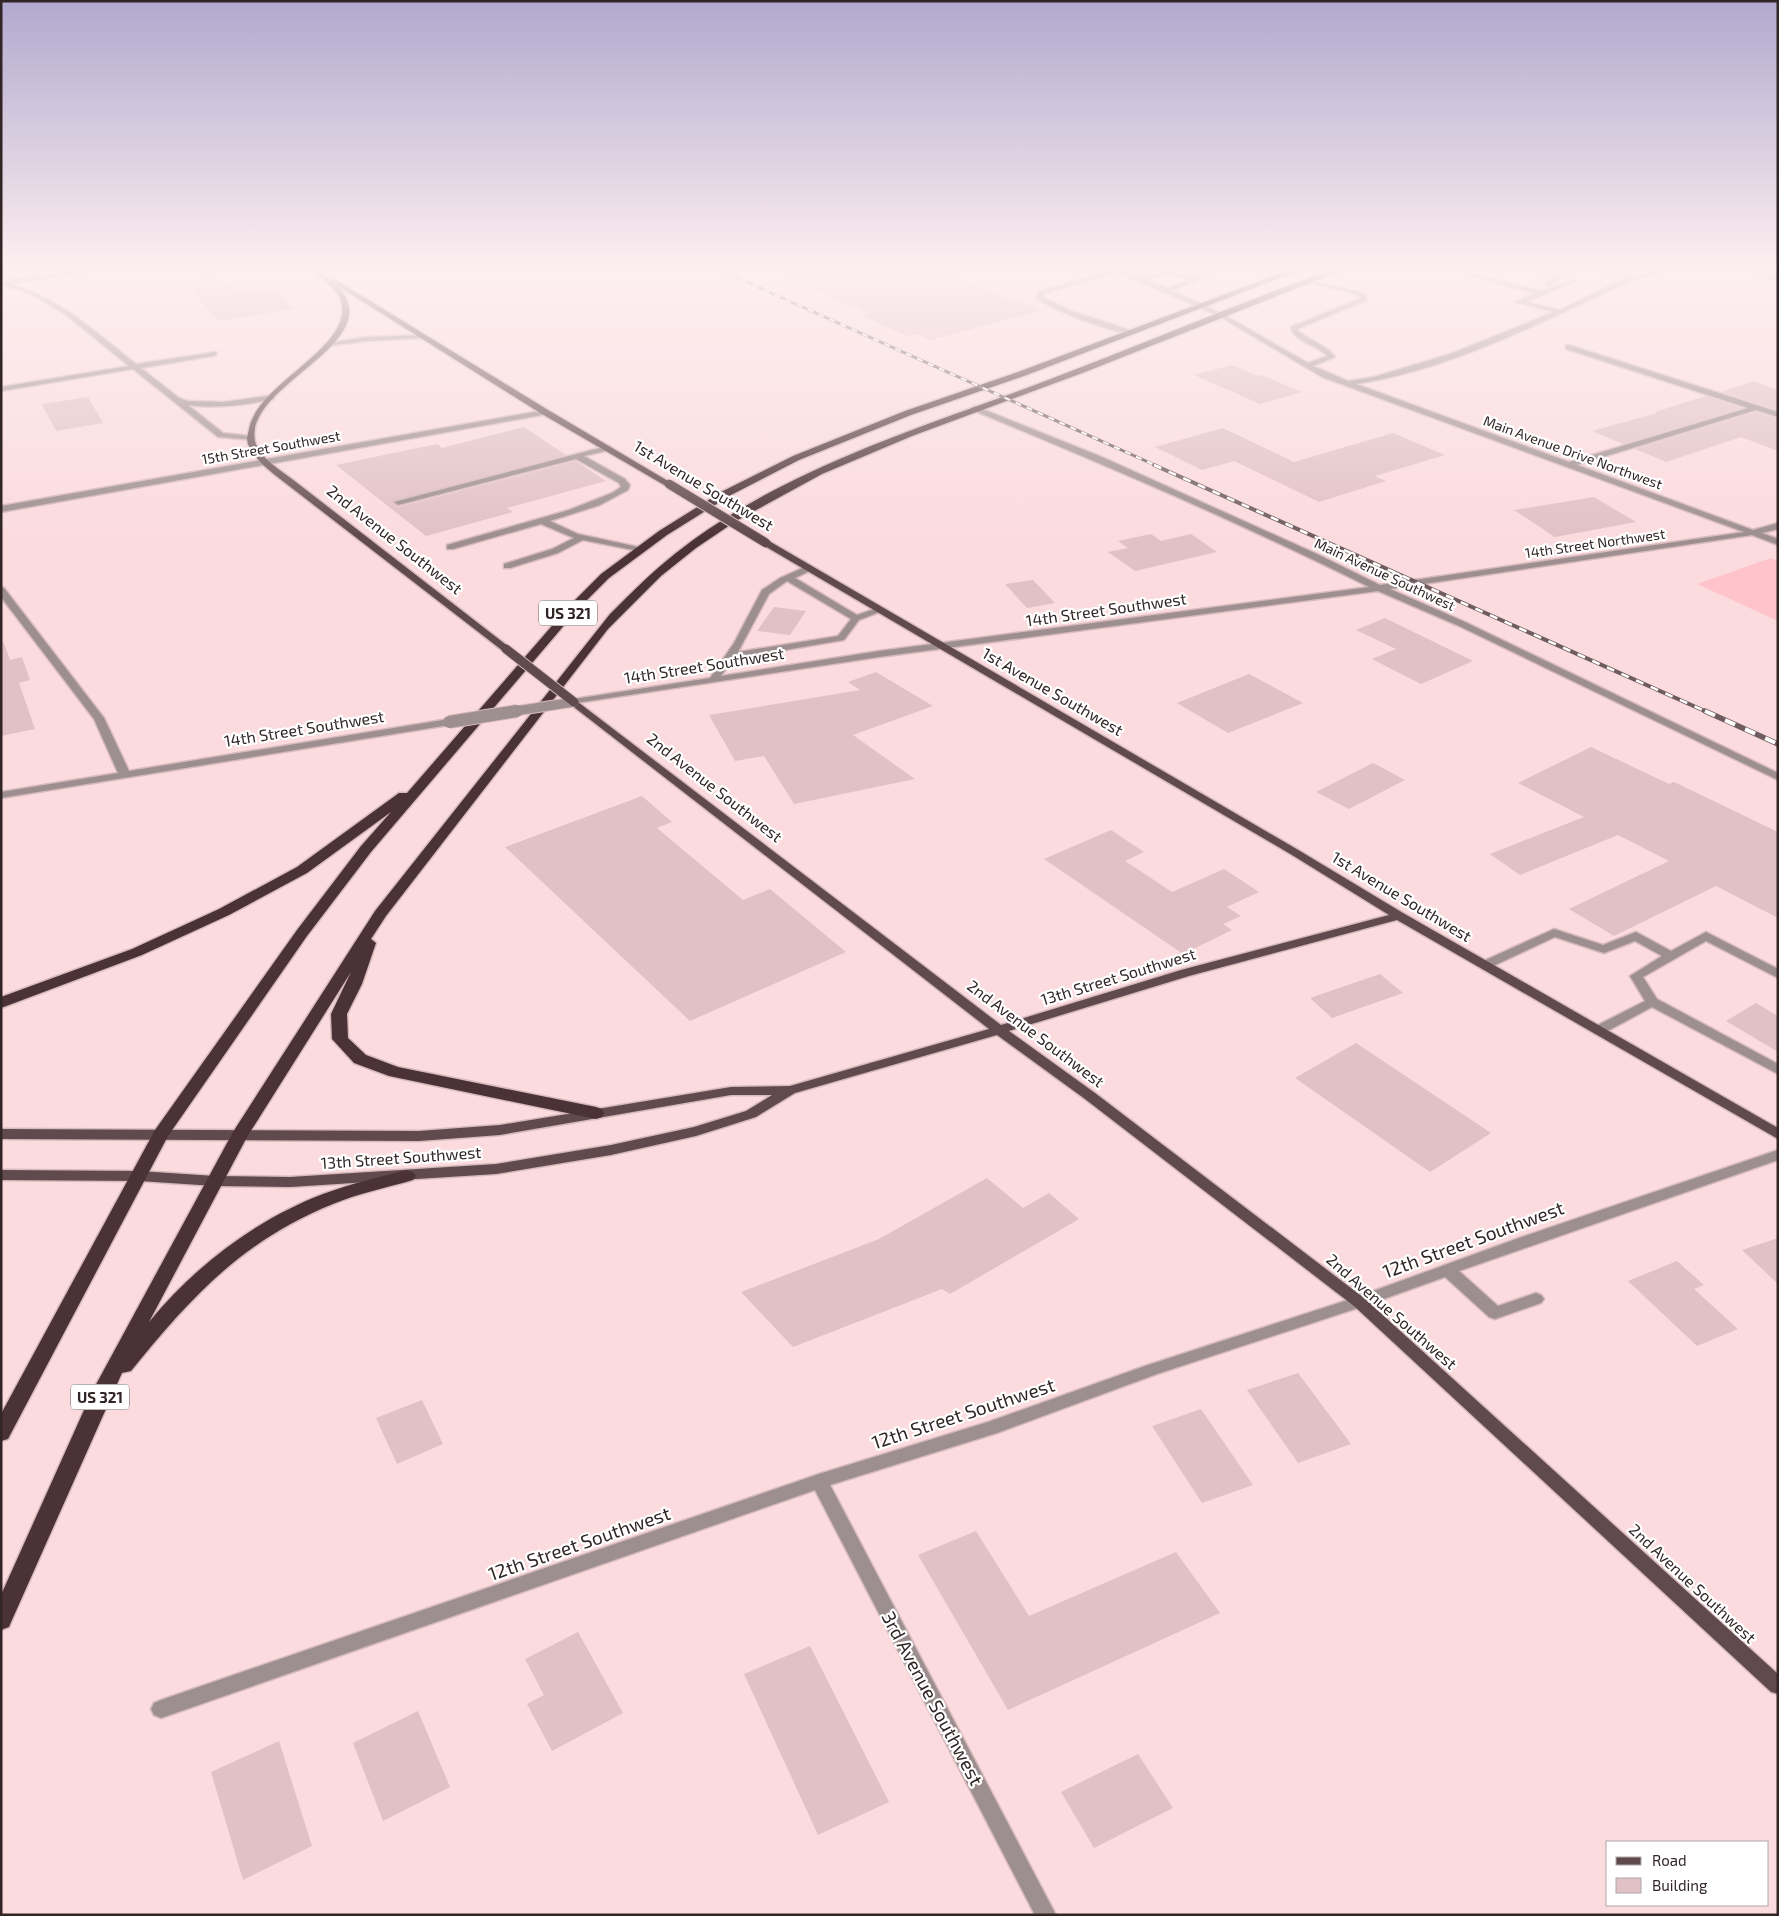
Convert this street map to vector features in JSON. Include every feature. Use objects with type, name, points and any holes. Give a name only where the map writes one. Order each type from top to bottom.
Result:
[{"type":"highway","name":"US 321","points":[[1,1434],[162,1134],[302,933],[366,850],[574,607],[605,576],[663,533],[728,493],[796,458],[925,407],[1056,359]]},
{"type":"highway","name":"US 321","points":[[1,1620],[103,1390],[239,1136],[380,914],[604,627],[648,582],[692,545],[754,506],[822,470],[975,408],[1045,384],[1106,359]]},
{"type":"highway","points":[[1,1003],[137,952],[233,907],[302,870],[424,782]]},
{"type":"highway","points":[[380,914],[354,984],[339,1014],[340,1039],[360,1059],[395,1072],[596,1114]]},
{"type":"highway","points":[[103,1390],[181,1299],[217,1265],[254,1238],[300,1210],[328,1198],[407,1176]]},
{"type":"main road","points":[[250,438],[252,425],[259,411],[271,397],[311,359]]},
{"type":"main road","name":"1st Avenue Southwest","points":[[459,359],[942,647],[1296,853],[1399,916],[1778,1134]]},
{"type":"main road","name":"2nd Avenue Southwest","points":[[250,438],[254,448],[266,462],[574,702],[1000,1030],[1090,1096],[1359,1302],[1778,1686]]},
{"type":"main road","name":"13th Street Southwest","points":[[1,1134],[419,1136],[500,1130],[731,1091],[790,1090],[1000,1030],[1185,973],[1399,916]]},
{"type":"main road","name":"13th Street Southwest","points":[[1,1175],[138,1176],[215,1181],[290,1182],[496,1169],[611,1150],[696,1131],[751,1114],[790,1090]]},
{"type":"street","points":[[125,359],[170,397],[221,435],[232,438],[250,438]]},
{"type":"street","points":[[1,389],[181,359]]},
{"type":"street","name":"Main Avenue Drive Northwest","points":[[1296,359],[1346,383],[1778,542]]},
{"type":"street","points":[[1307,366],[1325,359]]},
{"type":"street","points":[[1346,383],[1397,373],[1439,359]]},
{"type":"street","points":[[1609,359],[1778,415]]},
{"type":"street","points":[[170,397],[188,403],[208,404],[271,397]]},
{"type":"street","name":"Main Avenue Southwest","points":[[975,408],[1099,459],[1316,557],[1379,588],[1462,624],[1778,777]]},
{"type":"street","points":[[1568,465],[1756,408]]},
{"type":"street","name":"15th Street Southwest","points":[[1,509],[545,412]]},
{"type":"street","points":[[398,502],[607,448]]},
{"type":"street","points":[[450,547],[614,498],[626,488],[622,481],[577,456]]},
{"type":"street","points":[[540,520],[564,533],[640,550]]},
{"type":"street","name":"14th Street Northwest","points":[[1414,582],[1530,567],[1754,533],[1778,526]]},
{"type":"street","points":[[507,566],[555,551],[581,538]]},
{"type":"street","points":[[713,680],[731,656],[765,592],[809,568]]},
{"type":"street","points":[[788,578],[856,618]]},
{"type":"street","name":"14th Street Southwest","points":[[1,795],[855,658],[1414,582]]},
{"type":"street","points":[[2,592],[99,718],[125,775]]},
{"type":"street","points":[[731,656],[841,638],[856,618],[880,610]]},
{"type":"street","points":[[841,638],[855,658]]},
{"type":"street","points":[[1485,965],[1554,933],[1604,949],[1636,936],[1669,956]]},
{"type":"street","points":[[1778,974],[1706,936],[1636,976],[1652,1002],[1778,1070]]},
{"type":"street","points":[[1599,1030],[1652,1002]]},
{"type":"street","name":"12th Street Southwest","points":[[160,1709],[819,1481],[991,1428],[1151,1370],[1359,1302],[1778,1155]]},
{"type":"street","points":[[1448,1270],[1495,1313],[1536,1299]]},
{"type":"street","name":"3rd Avenue Southwest","points":[[819,1481],[1046,1915]]},
{"type":"shaded area","points":[[1771,558],[1778,561],[1778,621],[1697,584]]},
{"type":"building","points":[[1232,365],[1302,392],[1260,404],[1194,375]]},
{"type":"building","points":[[1754,381],[1778,390],[1778,410],[1721,392]]},
{"type":"building","points":[[1706,396],[1742,408],[1623,444],[1592,431],[1657,413],[1655,412]]},
{"type":"building","points":[[88,397],[103,423],[56,431],[42,404]]},
{"type":"building","points":[[1756,412],[1778,419],[1778,451],[1741,437],[1666,462],[1635,449]]},
{"type":"building","points":[[524,427],[566,455],[392,502],[398,507],[576,461],[606,481],[507,508],[513,512],[426,536],[336,465],[437,444],[442,448]]},
{"type":"building","points":[[1223,428],[1294,462],[1393,433],[1445,455],[1375,476],[1386,481],[1319,502],[1234,461],[1202,470],[1155,447]]},
{"type":"building","points":[[1594,497],[1636,522],[1555,537],[1514,510]]},
{"type":"building","points":[[1151,534],[1161,541],[1191,534],[1217,552],[1135,571],[1108,552],[1128,548],[1118,541]]},
{"type":"building","points":[[1033,580],[1055,603],[1027,608],[1005,584]]},
{"type":"building","points":[[774,607],[806,611],[790,635],[757,631]]},
{"type":"building","points":[[1385,618],[1473,661],[1421,684],[1372,659],[1396,649],[1356,630]]},
{"type":"building","points":[[1,643],[4,643],[10,660],[22,657],[30,680],[19,683],[35,729],[1,736]]},
{"type":"building","points":[[876,672],[933,706],[853,735],[915,779],[794,804],[764,756],[735,761],[709,715],[860,690],[848,682]]},
{"type":"building","points":[[1249,674],[1303,703],[1228,733],[1177,703]]},
{"type":"building","points":[[1591,747],[1669,784],[1674,782],[1778,832],[1778,918],[1716,886],[1614,936],[1569,909],[1669,861],[1618,835],[1520,875],[1490,854],[1584,817],[1518,783]]},
{"type":"building","points":[[1373,763],[1405,780],[1349,809],[1316,792]]},
{"type":"building","points":[[642,796],[672,822],[657,828],[743,900],[770,889],[846,952],[690,1021],[505,847]]},
{"type":"building","points":[[1111,830],[1144,852],[1125,861],[1172,892],[1224,869],[1259,892],[1227,907],[1241,916],[1223,924],[1232,930],[1183,954],[1044,859]]},
{"type":"building","points":[[1380,974],[1403,993],[1332,1018],[1310,998]]},
{"type":"building","points":[[1756,1003],[1778,1016],[1778,1052],[1726,1021]]},
{"type":"building","points":[[1356,1043],[1491,1133],[1430,1172],[1295,1078]]},
{"type":"building","points":[[987,1178],[1023,1208],[1049,1193],[1079,1219],[950,1294],[942,1289],[793,1347],[741,1292],[879,1239]]},
{"type":"building","points":[[1778,1238],[1778,1284],[1742,1250]]},
{"type":"building","points":[[1677,1261],[1704,1285],[1694,1289],[1738,1329],[1697,1346],[1628,1281]]},
{"type":"building","points":[[1298,1373],[1351,1444],[1298,1463],[1247,1390]]},
{"type":"building","points":[[422,1400],[443,1444],[397,1464],[376,1418]]},
{"type":"building","points":[[1201,1409],[1253,1485],[1202,1503],[1152,1426]]},
{"type":"building","points":[[976,1531],[1029,1616],[1176,1552],[1220,1613],[1008,1710],[918,1555]]},
{"type":"building","points":[[578,1632],[623,1713],[552,1751],[527,1704],[544,1695],[525,1659]]},
{"type":"building","points":[[810,1646],[889,1802],[818,1835],[744,1674]]},
{"type":"building","points":[[418,1711],[450,1787],[383,1821],[353,1743]]},
{"type":"building","points":[[279,1741],[312,1846],[243,1880],[211,1772]]},
{"type":"building","points":[[1138,1754],[1173,1808],[1094,1848],[1061,1792]]},
{"type":"railway","points":[[919,359],[1157,466]]},
{"type":"railway","points":[[1154,465],[1707,712]]},
{"type":"railway","points":[[1705,711],[1778,744]]}]
